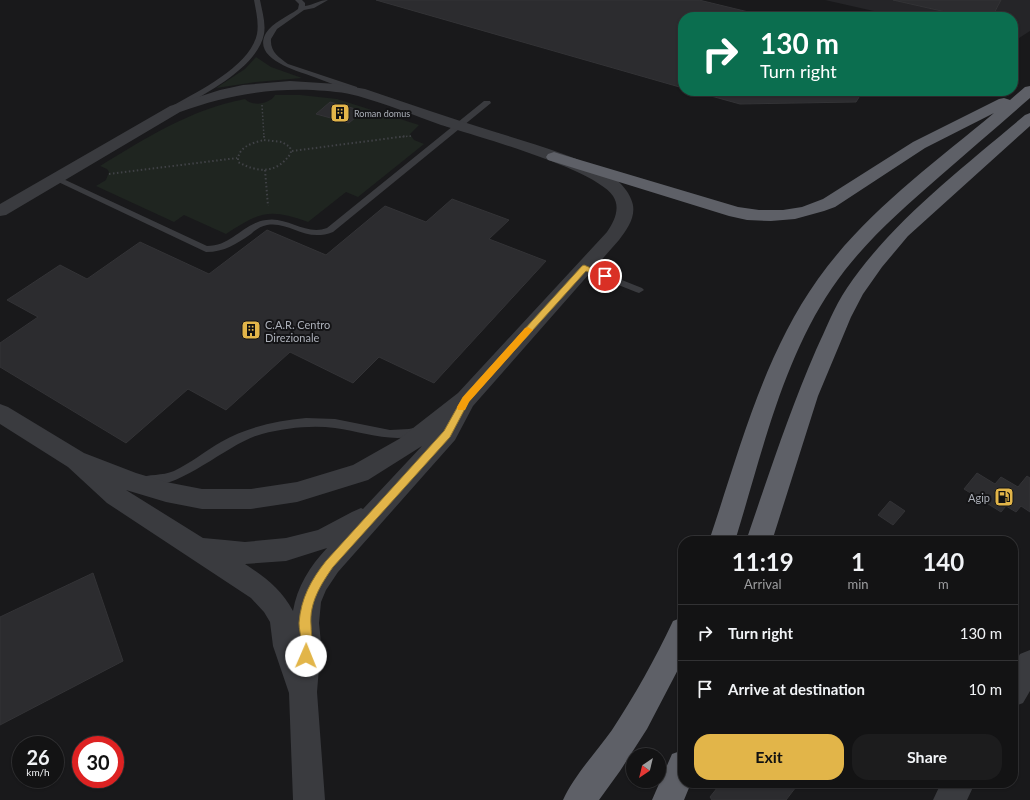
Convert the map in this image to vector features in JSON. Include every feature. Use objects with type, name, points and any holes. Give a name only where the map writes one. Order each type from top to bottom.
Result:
[{"type":"highway","points":[[554,157],[735,212],[763,216],[796,214],[829,203],[920,145],[1030,90]]},
{"type":"highway","points":[[724,536],[768,398],[783,360],[804,315],[825,283],[855,246],[889,211],[1030,90]]},
{"type":"highway","points":[[761,536],[807,396],[840,317],[854,292],[893,242],[961,178],[1030,118]]},
{"type":"highway","points":[[579,800],[616,751],[641,711],[677,643]]},
{"type":"highway","points":[[668,800],[678,777]]},
{"type":"street","points":[[0,211],[174,109],[215,96],[258,88],[281,86],[329,86],[360,92],[554,157],[606,181],[619,191],[624,199],[625,217],[622,224],[466,399],[399,451],[360,473],[297,492],[250,499],[202,499],[166,492],[132,482],[76,460]]},
{"type":"street","points":[[309,800],[302,692],[307,643],[305,623],[308,602],[315,584],[329,564],[447,434],[466,399]]},
{"type":"street","points":[[0,413],[76,460],[116,496],[260,589],[273,603],[283,619],[287,646],[302,692]]},
{"type":"street","points":[[192,544],[216,551],[266,552],[290,549],[335,535],[384,503]]},
{"type":"street","points":[[1018,684],[1030,664]]},
{"type":"street","points":[[949,800],[956,788]]},
{"type":"lane","points":[[174,109],[226,77],[250,54],[260,36],[261,28],[257,0]]},
{"type":"lane","points":[[298,0],[302,3],[302,8]]},
{"type":"lane","points":[[325,0],[312,7],[302,8],[274,29],[267,42],[269,52],[279,61],[294,68],[360,92]]},
{"type":"lane","points":[[56,179],[206,249],[216,250],[225,247],[258,226],[269,222],[286,224],[311,233],[328,232],[487,103]]},
{"type":"lane","points":[[584,268],[639,290]]},
{"type":"lane","points":[[132,482],[160,479],[180,474],[224,445],[266,428],[298,423],[328,423],[386,435],[400,436],[418,432],[432,425]]},
{"type":"path","points":[[262,103],[264,140]]},
{"type":"path","points":[[292,152],[411,136]]},
{"type":"path","points":[[264,140],[279,141],[290,146],[292,152],[288,160],[282,164],[265,170],[249,169],[238,162],[238,153],[248,145],[264,140]]},
{"type":"path","points":[[109,174],[237,158]]},
{"type":"path","points":[[265,170],[269,222]]},
{"type":"shaded area","points":[[825,0],[1030,0],[1030,31],[1018,39],[1018,12],[878,12]]},
{"type":"shaded area","points":[[256,57],[271,67],[302,78],[256,82],[216,88],[245,69]]},
{"type":"shaded area","points":[[275,95],[300,95],[337,99],[419,125],[410,134],[414,140],[424,144],[358,197],[346,192],[308,222],[284,215],[265,214],[248,221],[226,234],[184,215],[174,222],[96,186],[106,180],[109,172],[107,169],[100,166],[152,135],[187,117],[205,110],[245,99],[257,104],[269,101]]},
{"type":"building","points":[[376,0],[699,0],[748,12],[678,12],[678,87]]},
{"type":"building","points":[[893,0],[1001,0],[995,12],[946,12]]},
{"type":"building","points":[[711,96],[860,96],[856,102],[740,104]]},
{"type":"building","name":"Roman domus","points":[[330,102],[363,111],[349,123],[316,114]]},
{"type":"building","name":"C.A.R. Centro Direzionale","points":[[452,199],[509,220],[489,239],[546,261],[434,383],[379,357],[353,383],[290,352],[226,410],[188,389],[126,443],[0,367],[0,343],[38,317],[7,300],[60,265],[87,279],[140,242],[209,274],[267,230],[326,255],[385,206],[426,222]]},
{"type":"building","name":"Agip","points":[[977,473],[995,484],[1001,477],[1018,487],[1027,476],[1030,478],[1030,512],[1021,506],[1016,512],[1006,506],[1001,512],[964,489]]},
{"type":"building","points":[[890,501],[905,511],[893,525],[878,515]]},
{"type":"building","points":[[93,573],[123,661],[0,725],[0,617]]},
{"type":"building","points":[[717,788],[795,788],[786,800],[712,800],[710,797]]},
{"type":"slow traffic","points":[[461,407],[466,399],[528,330]]},
{"type":"place","name":"Roman domus","points":[[340,113]]},
{"type":"place","name":"C.A.R. Centro Direzionale","points":[[251,330]]},
{"type":"place","name":"Agip","points":[[1004,497]]},
{"type":"route","points":[[306,656],[307,643],[305,623],[308,602],[315,584],[329,564],[447,434],[466,399],[584,268],[605,276]]}]
